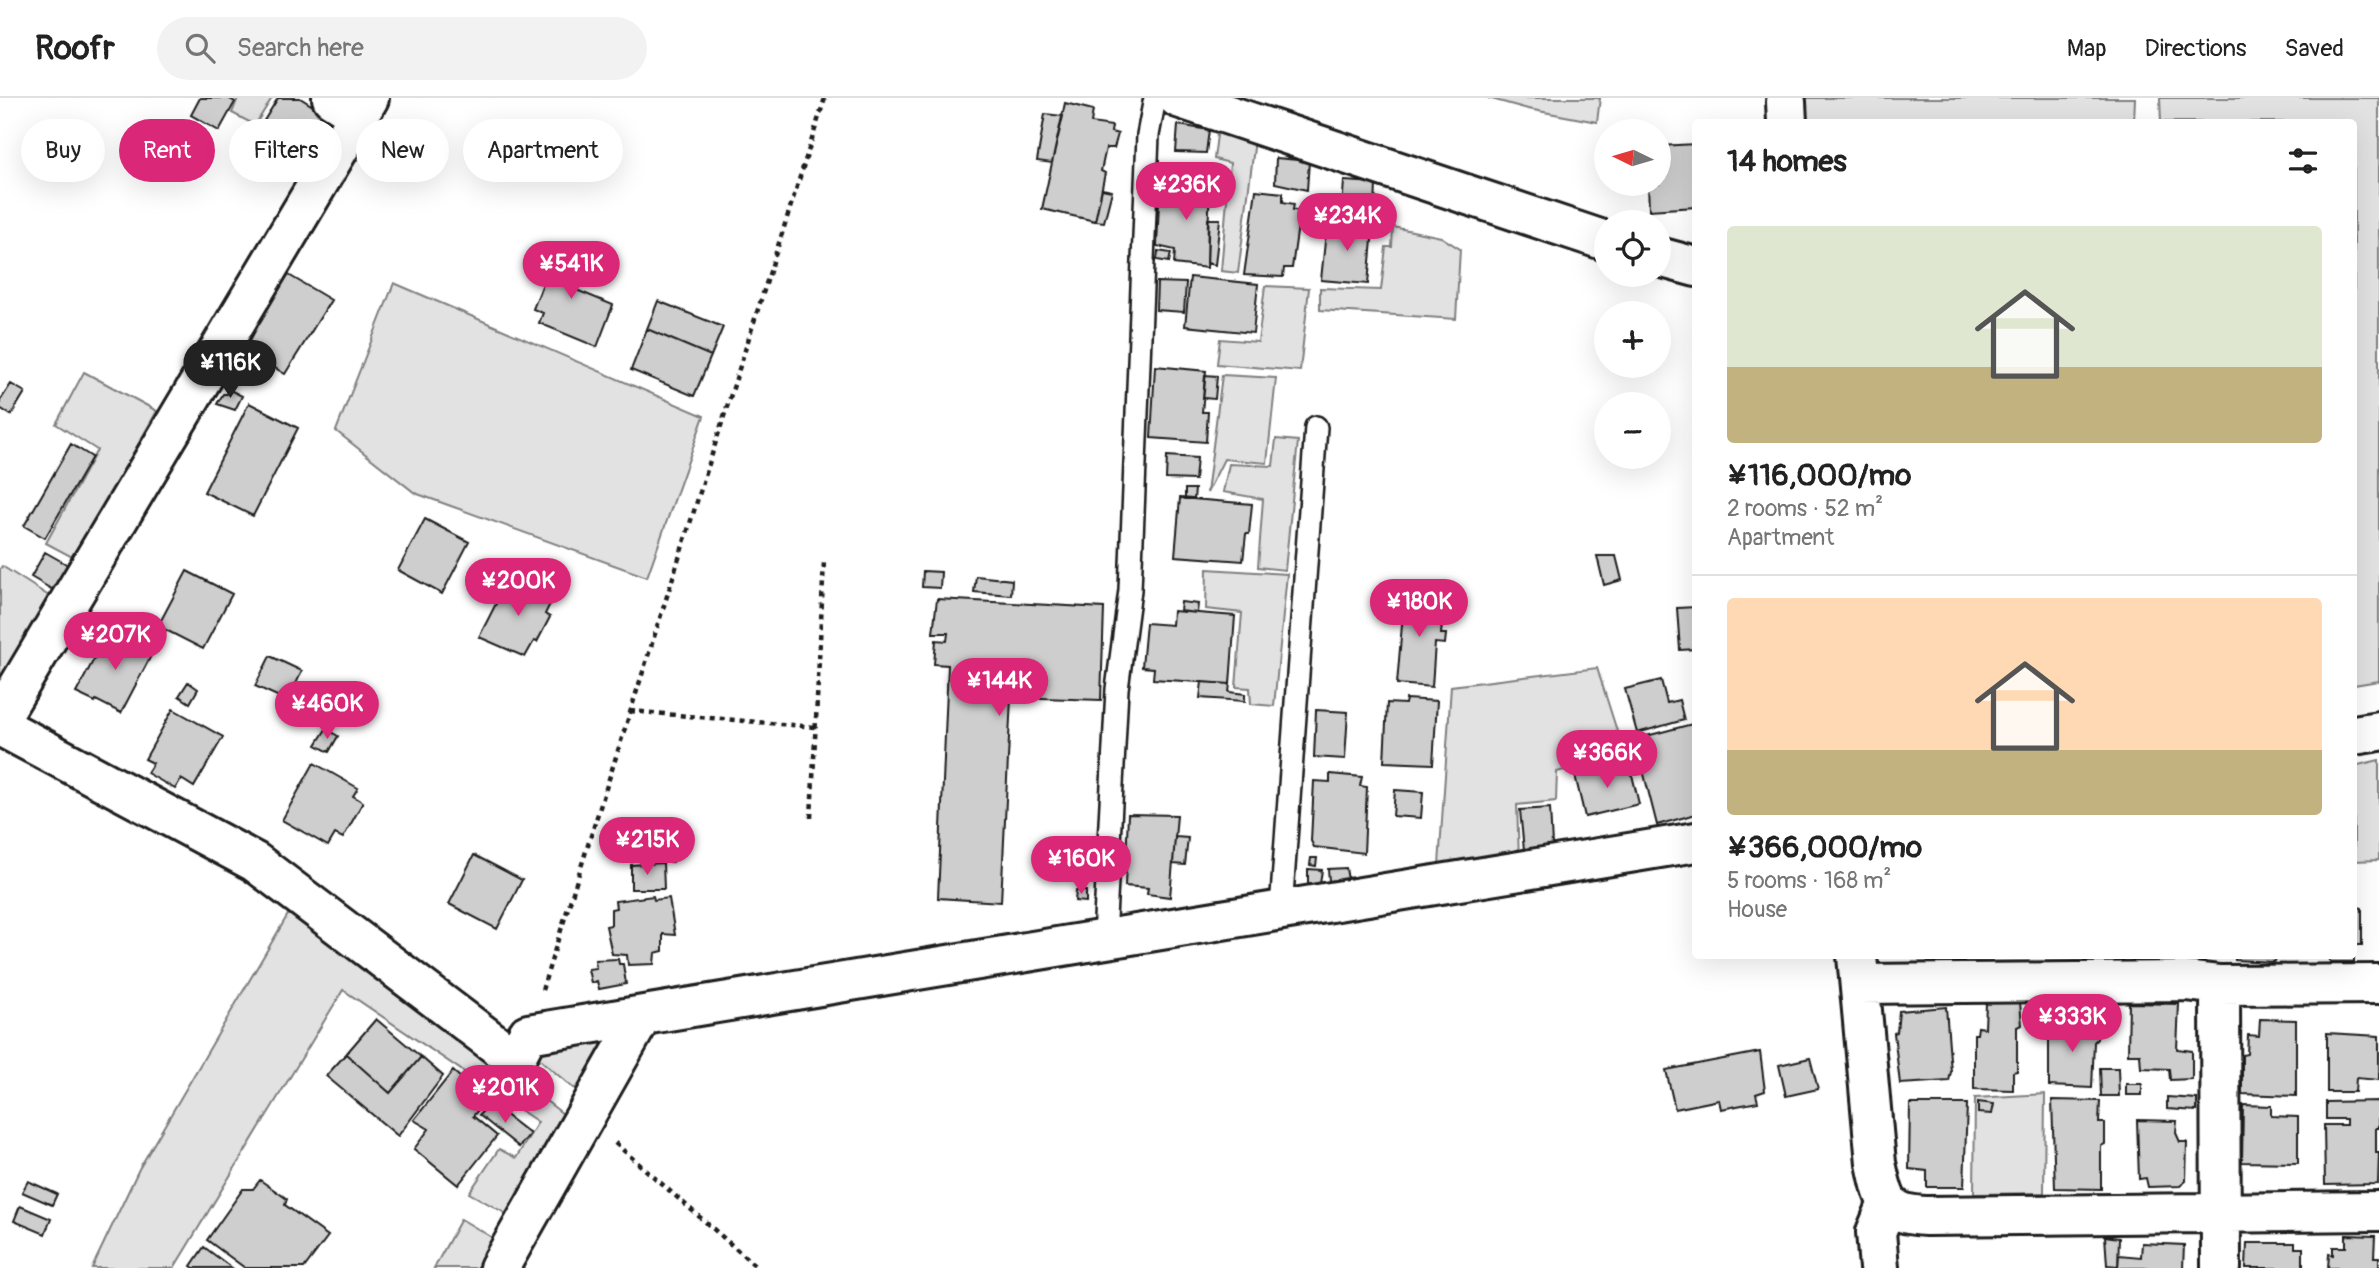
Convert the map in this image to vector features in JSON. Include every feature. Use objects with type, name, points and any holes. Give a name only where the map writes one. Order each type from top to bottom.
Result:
[{"type":"street","points":[[1178,98],[1594,237]]},
{"type":"street","points":[[0,718],[353,104]]},
{"type":"street","points":[[1671,260],[1692,266]]},
{"type":"street","points":[[0,726],[255,862],[515,1059],[528,1034],[1692,843]]},
{"type":"street","points":[[2357,735],[2379,731]]},
{"type":"street","points":[[2379,984],[2220,985],[2186,981],[1858,970],[1876,1163],[1883,1194],[1897,1212],[1906,1215],[2379,1211]]},
{"type":"street","points":[[2220,985],[2221,1268]]},
{"type":"street","points":[[499,1268],[642,1016]]},
{"type":"street","points":[[1879,1268],[1876,1232],[1888,1203]]},
{"type":"lane","points":[[1104,938],[1116,689],[1129,590],[1148,135],[1155,98]]},
{"type":"lane","points":[[1281,909],[1316,427]]},
{"type":"path","points":[[528,1034],[825,98]]},
{"type":"path","points":[[811,818],[824,561]]},
{"type":"path","points":[[630,711],[815,727]]},
{"type":"path","points":[[585,1116],[758,1268]]},
{"type":"shaded area","points":[[238,98],[272,98],[259,119],[244,119],[232,113]]},
{"type":"shaded area","points":[[1488,98],[1600,98],[1597,119],[1594,121],[1528,109]]},
{"type":"shaded area","points":[[1798,98],[2135,98],[2134,119],[1798,119]]},
{"type":"shaded area","points":[[2160,98],[2379,98],[2379,681],[2357,685],[2357,119],[2161,119]]},
{"type":"shaded area","points":[[1218,127],[1255,140],[1238,273],[1221,271],[1230,163],[1214,159]]},
{"type":"shaded area","points":[[1393,227],[1441,237],[1460,249],[1456,319],[1320,310],[1320,288],[1381,290],[1386,247],[1392,247]]},
{"type":"shaded area","points":[[394,283],[704,416],[647,577],[415,493],[336,431]]},
{"type":"shaded area","points":[[1265,286],[1309,288],[1300,371],[1217,364],[1220,339],[1258,342]]},
{"type":"shaded area","points":[[84,372],[157,411],[74,558],[46,543],[97,450],[56,424]]},
{"type":"shaded area","points":[[1222,375],[1276,378],[1267,463],[1224,459],[1207,493]]},
{"type":"shaded area","points":[[1276,439],[1298,441],[1285,570],[1258,567],[1263,499],[1223,492],[1229,464],[1273,466]]},
{"type":"shaded area","points":[[2,566],[52,598],[0,679],[0,569]]},
{"type":"shaded area","points":[[1207,569],[1287,574],[1274,706],[1251,704],[1250,688],[1236,687],[1242,613],[1206,609]]},
{"type":"shaded area","points":[[1597,668],[1624,753],[1557,772],[1556,801],[1517,805],[1519,858],[1439,865],[1451,686]]},
{"type":"shaded area","points":[[2379,760],[2379,860],[2357,861],[2357,765]]},
{"type":"shaded area","points":[[293,906],[567,1117],[514,1218],[469,1193],[499,1149],[516,1158],[538,1122],[343,990],[174,1268],[92,1268],[139,1169]]},
{"type":"shaded area","points":[[614,1032],[584,1087],[573,1088],[536,1056],[541,1040]]},
{"type":"shaded area","points":[[2045,1094],[2044,1193],[1974,1194],[1975,1098]]},
{"type":"shaded area","points":[[461,1219],[498,1241],[483,1268],[434,1268]]},
{"type":"building","points":[[200,98],[228,98],[235,102],[219,131],[215,129],[215,119],[198,119],[191,115]]},
{"type":"building","points":[[278,98],[300,98],[327,115],[325,119],[265,119]]},
{"type":"building","points":[[1065,103],[1093,110],[1091,123],[1112,126],[1111,132],[1118,134],[1114,148],[1106,148],[1101,171],[1105,173],[1095,221],[1042,209]]},
{"type":"building","points":[[1045,114],[1063,116],[1052,163],[1037,161]]},
{"type":"building","points":[[1178,125],[1209,130],[1206,153],[1176,152]]},
{"type":"building","points":[[1692,144],[1692,207],[1649,210],[1648,196],[1671,196],[1671,145]]},
{"type":"building","points":[[1276,158],[1309,161],[1307,190],[1275,183]]},
{"type":"building","points":[[1169,179],[1210,180],[1207,268],[1174,264],[1175,250],[1157,246],[1159,202],[1167,202]]},
{"type":"building","points":[[1210,180],[1217,181],[1215,203],[1209,203]]},
{"type":"building","points":[[1344,181],[1376,183],[1375,211],[1342,209]]},
{"type":"building","points":[[1102,189],[1112,191],[1104,222],[1095,221]]},
{"type":"building","points":[[1256,190],[1283,193],[1283,202],[1294,204],[1293,210],[1300,211],[1292,268],[1284,268],[1283,277],[1244,275]]},
{"type":"building","points":[[1208,219],[1220,219],[1215,265],[1207,263]]},
{"type":"building","points":[[1327,222],[1367,225],[1367,229],[1373,229],[1368,284],[1321,280]]},
{"type":"building","points":[[568,245],[589,253],[574,289],[613,305],[597,347],[539,323],[543,313],[533,309],[551,263],[559,266]]},
{"type":"building","points":[[1158,251],[1171,253],[1169,262],[1157,260]]},
{"type":"building","points":[[287,274],[331,300],[285,374],[245,350],[257,327],[253,324]]},
{"type":"building","points":[[1190,277],[1258,284],[1253,333],[1185,326]]},
{"type":"building","points":[[1157,282],[1186,283],[1184,312],[1156,310]]},
{"type":"building","points":[[658,301],[723,327],[711,356],[647,329]]},
{"type":"building","points":[[647,329],[711,356],[694,396],[631,370]]},
{"type":"building","points":[[1155,366],[1206,371],[1202,412],[1208,412],[1206,442],[1151,438]]},
{"type":"building","points":[[1205,375],[1217,376],[1215,399],[1203,398]]},
{"type":"building","points":[[11,384],[25,392],[11,415],[0,408],[0,401]]},
{"type":"building","points":[[230,390],[242,396],[235,410],[217,404],[223,394]]},
{"type":"building","points":[[249,403],[298,428],[253,516],[204,492]]},
{"type":"building","points":[[71,444],[92,457],[45,538],[24,526]]},
{"type":"building","points":[[1167,456],[1197,458],[1195,480],[1166,479]]},
{"type":"building","points":[[1185,489],[1195,489],[1194,499],[1185,499]]},
{"type":"building","points":[[1180,498],[1252,504],[1243,561],[1175,556]]},
{"type":"building","points":[[425,519],[469,542],[442,594],[398,570]]},
{"type":"building","points":[[45,552],[68,565],[53,590],[31,577]]},
{"type":"building","points":[[1597,556],[1616,556],[1622,580],[1604,585]]},
{"type":"building","points":[[187,571],[232,594],[203,649],[158,626]]},
{"type":"building","points":[[923,571],[941,572],[940,588],[922,587]]},
{"type":"building","points":[[510,576],[553,598],[545,614],[550,617],[537,642],[534,641],[525,657],[479,637]]},
{"type":"building","points":[[976,576],[1012,580],[1011,595],[974,592]]},
{"type":"building","points":[[1405,589],[1436,591],[1434,624],[1442,624],[1441,634],[1446,634],[1445,644],[1435,643],[1432,687],[1397,684]]},
{"type":"building","points":[[937,599],[1104,608],[1101,700],[1011,697],[1001,902],[938,898],[948,665],[934,664],[936,640],[947,641],[948,633],[933,633]]},
{"type":"building","points":[[1181,602],[1198,604],[1197,613],[1180,611]]},
{"type":"building","points":[[1692,607],[1692,649],[1680,650],[1677,608]]},
{"type":"building","points":[[1173,611],[1235,616],[1230,684],[1153,679],[1154,668],[1142,667],[1146,623],[1172,625]]},
{"type":"building","points":[[81,615],[105,628],[91,653],[79,647],[80,640],[69,635]]},
{"type":"building","points":[[110,629],[153,652],[121,713],[76,693]]},
{"type":"building","points":[[270,656],[302,671],[288,701],[255,686]]},
{"type":"building","points":[[1661,680],[1667,703],[1679,700],[1684,720],[1637,733],[1625,689]]},
{"type":"building","points":[[188,682],[198,689],[190,703],[179,696]]},
{"type":"building","points":[[1202,682],[1230,684],[1229,692],[1245,694],[1245,701],[1200,698]]},
{"type":"building","points":[[1406,699],[1437,701],[1433,764],[1384,762],[1387,703],[1405,704]]},
{"type":"building","points":[[173,709],[223,737],[194,787],[181,779],[175,789],[147,773],[153,763],[145,759]]},
{"type":"building","points":[[1316,710],[1348,712],[1345,759],[1314,757]]},
{"type":"building","points":[[1692,724],[1692,815],[1657,825],[1635,739]]},
{"type":"building","points":[[326,729],[338,736],[329,752],[316,745]]},
{"type":"building","points":[[1629,762],[1639,804],[1585,817],[1575,775]]},
{"type":"building","points":[[314,763],[358,788],[353,796],[363,802],[343,838],[335,834],[328,846],[282,820]]},
{"type":"building","points":[[1330,774],[1362,777],[1360,786],[1367,787],[1364,853],[1314,847],[1311,841],[1314,781],[1330,782]]},
{"type":"building","points":[[1395,790],[1423,792],[1421,818],[1393,816]]},
{"type":"building","points":[[1550,808],[1552,845],[1524,850],[1520,810]]},
{"type":"building","points":[[1128,814],[1177,815],[1170,897],[1147,894],[1148,888],[1125,886]]},
{"type":"building","points":[[1175,837],[1188,838],[1185,865],[1173,864]]},
{"type":"building","points":[[657,850],[674,851],[673,862],[656,861]]},
{"type":"building","points":[[474,855],[522,880],[497,929],[449,904]]},
{"type":"building","points":[[1311,858],[1317,858],[1316,866],[1310,865]]},
{"type":"building","points":[[663,863],[664,889],[631,889],[631,865]]},
{"type":"building","points":[[1346,868],[1348,880],[1329,881],[1328,869]]},
{"type":"building","points":[[1308,869],[1322,870],[1320,884],[1308,885]]},
{"type":"building","points":[[1076,891],[1086,891],[1086,902],[1075,901]]},
{"type":"building","points":[[653,896],[654,900],[669,898],[675,935],[663,934],[663,951],[655,953],[654,964],[628,965],[627,955],[612,954],[606,926],[611,925],[611,909],[616,908],[615,901]]},
{"type":"building","points":[[2357,907],[2362,908],[2362,945],[2357,945]]},
{"type":"building","points":[[618,959],[619,964],[623,964],[626,984],[599,989],[597,981],[591,983],[588,969],[596,968],[595,960]]},
{"type":"building","points":[[2235,959],[2276,959],[2273,962]]},
{"type":"building","points":[[2329,959],[2354,959],[2354,962],[2330,962]]},
{"type":"building","points":[[2020,1002],[2022,1025],[2017,1027],[2017,1071],[2013,1072],[2013,1090],[1974,1089],[1974,1034],[1977,1034],[1978,1027],[1985,1028],[1986,1003]]},
{"type":"building","points":[[2129,1003],[2179,1004],[2177,1049],[2192,1051],[2192,1079],[2170,1080],[2169,1069],[2141,1068],[2140,1054],[2128,1054]]},
{"type":"building","points":[[1946,1007],[1951,1072],[1949,1081],[1900,1084],[1894,1033],[1897,1032],[1899,1011]]},
{"type":"building","points":[[376,1019],[421,1057],[390,1093],[346,1054]]},
{"type":"building","points":[[2260,1019],[2296,1020],[2296,1096],[2242,1094],[2242,1055],[2247,1054],[2248,1035],[2259,1036]]},
{"type":"building","points":[[2060,1021],[2098,1021],[2097,1039],[2094,1042],[2092,1088],[2049,1086],[2049,1026],[2059,1027]]},
{"type":"building","points":[[2327,1033],[2379,1036],[2379,1080],[2356,1078],[2355,1092],[2327,1092]]},
{"type":"building","points":[[1760,1052],[1765,1091],[1756,1094],[1758,1102],[1721,1109],[1719,1100],[1675,1109],[1666,1070]]},
{"type":"building","points":[[346,1054],[390,1093],[421,1057],[443,1076],[398,1136],[326,1076]]},
{"type":"building","points":[[1810,1058],[1818,1089],[1786,1096],[1779,1065]]},
{"type":"building","points":[[2100,1068],[2118,1068],[2119,1096],[2101,1096]]},
{"type":"building","points":[[453,1071],[486,1100],[473,1116],[497,1136],[458,1185],[414,1149],[429,1129],[414,1120]]},
{"type":"building","points":[[2126,1084],[2142,1084],[2142,1095],[2126,1095]]},
{"type":"building","points":[[2167,1097],[2197,1099],[2197,1111],[2167,1109]]},
{"type":"building","points":[[2052,1100],[2100,1101],[2099,1123],[2105,1123],[2105,1144],[2101,1146],[2101,1189],[2055,1188]]},
{"type":"building","points":[[2379,1101],[2379,1128],[2376,1128],[2376,1153],[2379,1153],[2378,1184],[2325,1185],[2324,1125],[2346,1125],[2346,1119],[2326,1119],[2326,1102]]},
{"type":"building","points":[[1978,1102],[1994,1104],[1992,1114],[1978,1113]]},
{"type":"building","points":[[490,1103],[530,1134],[519,1147],[479,1115]]},
{"type":"building","points":[[1910,1104],[1967,1104],[1964,1187],[1927,1187],[1927,1171],[1909,1169]]},
{"type":"building","points":[[2243,1105],[2271,1106],[2271,1116],[2298,1117],[2298,1163],[2242,1162]]},
{"type":"building","points":[[2137,1120],[2177,1121],[2176,1133],[2180,1142],[2187,1142],[2186,1181],[2180,1186],[2148,1187],[2146,1178],[2139,1179]]},
{"type":"building","points":[[260,1180],[287,1199],[285,1205],[328,1236],[304,1268],[245,1268],[207,1240],[243,1189],[253,1189]]},
{"type":"building","points":[[28,1181],[57,1194],[52,1205],[22,1192]]},
{"type":"building","points":[[20,1206],[51,1219],[45,1234],[14,1221]]},
{"type":"building","points":[[2346,1235],[2375,1236],[2374,1257],[2379,1257],[2379,1268],[2328,1268],[2329,1254],[2333,1255],[2333,1247],[2346,1247]]},
{"type":"building","points":[[2105,1236],[2119,1238],[2118,1266],[2107,1265]]},
{"type":"building","points":[[2142,1243],[2184,1245],[2183,1268],[2118,1268],[2119,1255],[2141,1257]]},
{"type":"building","points":[[2247,1243],[2295,1243],[2295,1248],[2303,1248],[2303,1268],[2246,1268]]},
{"type":"building","points":[[204,1247],[232,1268],[191,1266]]}]
